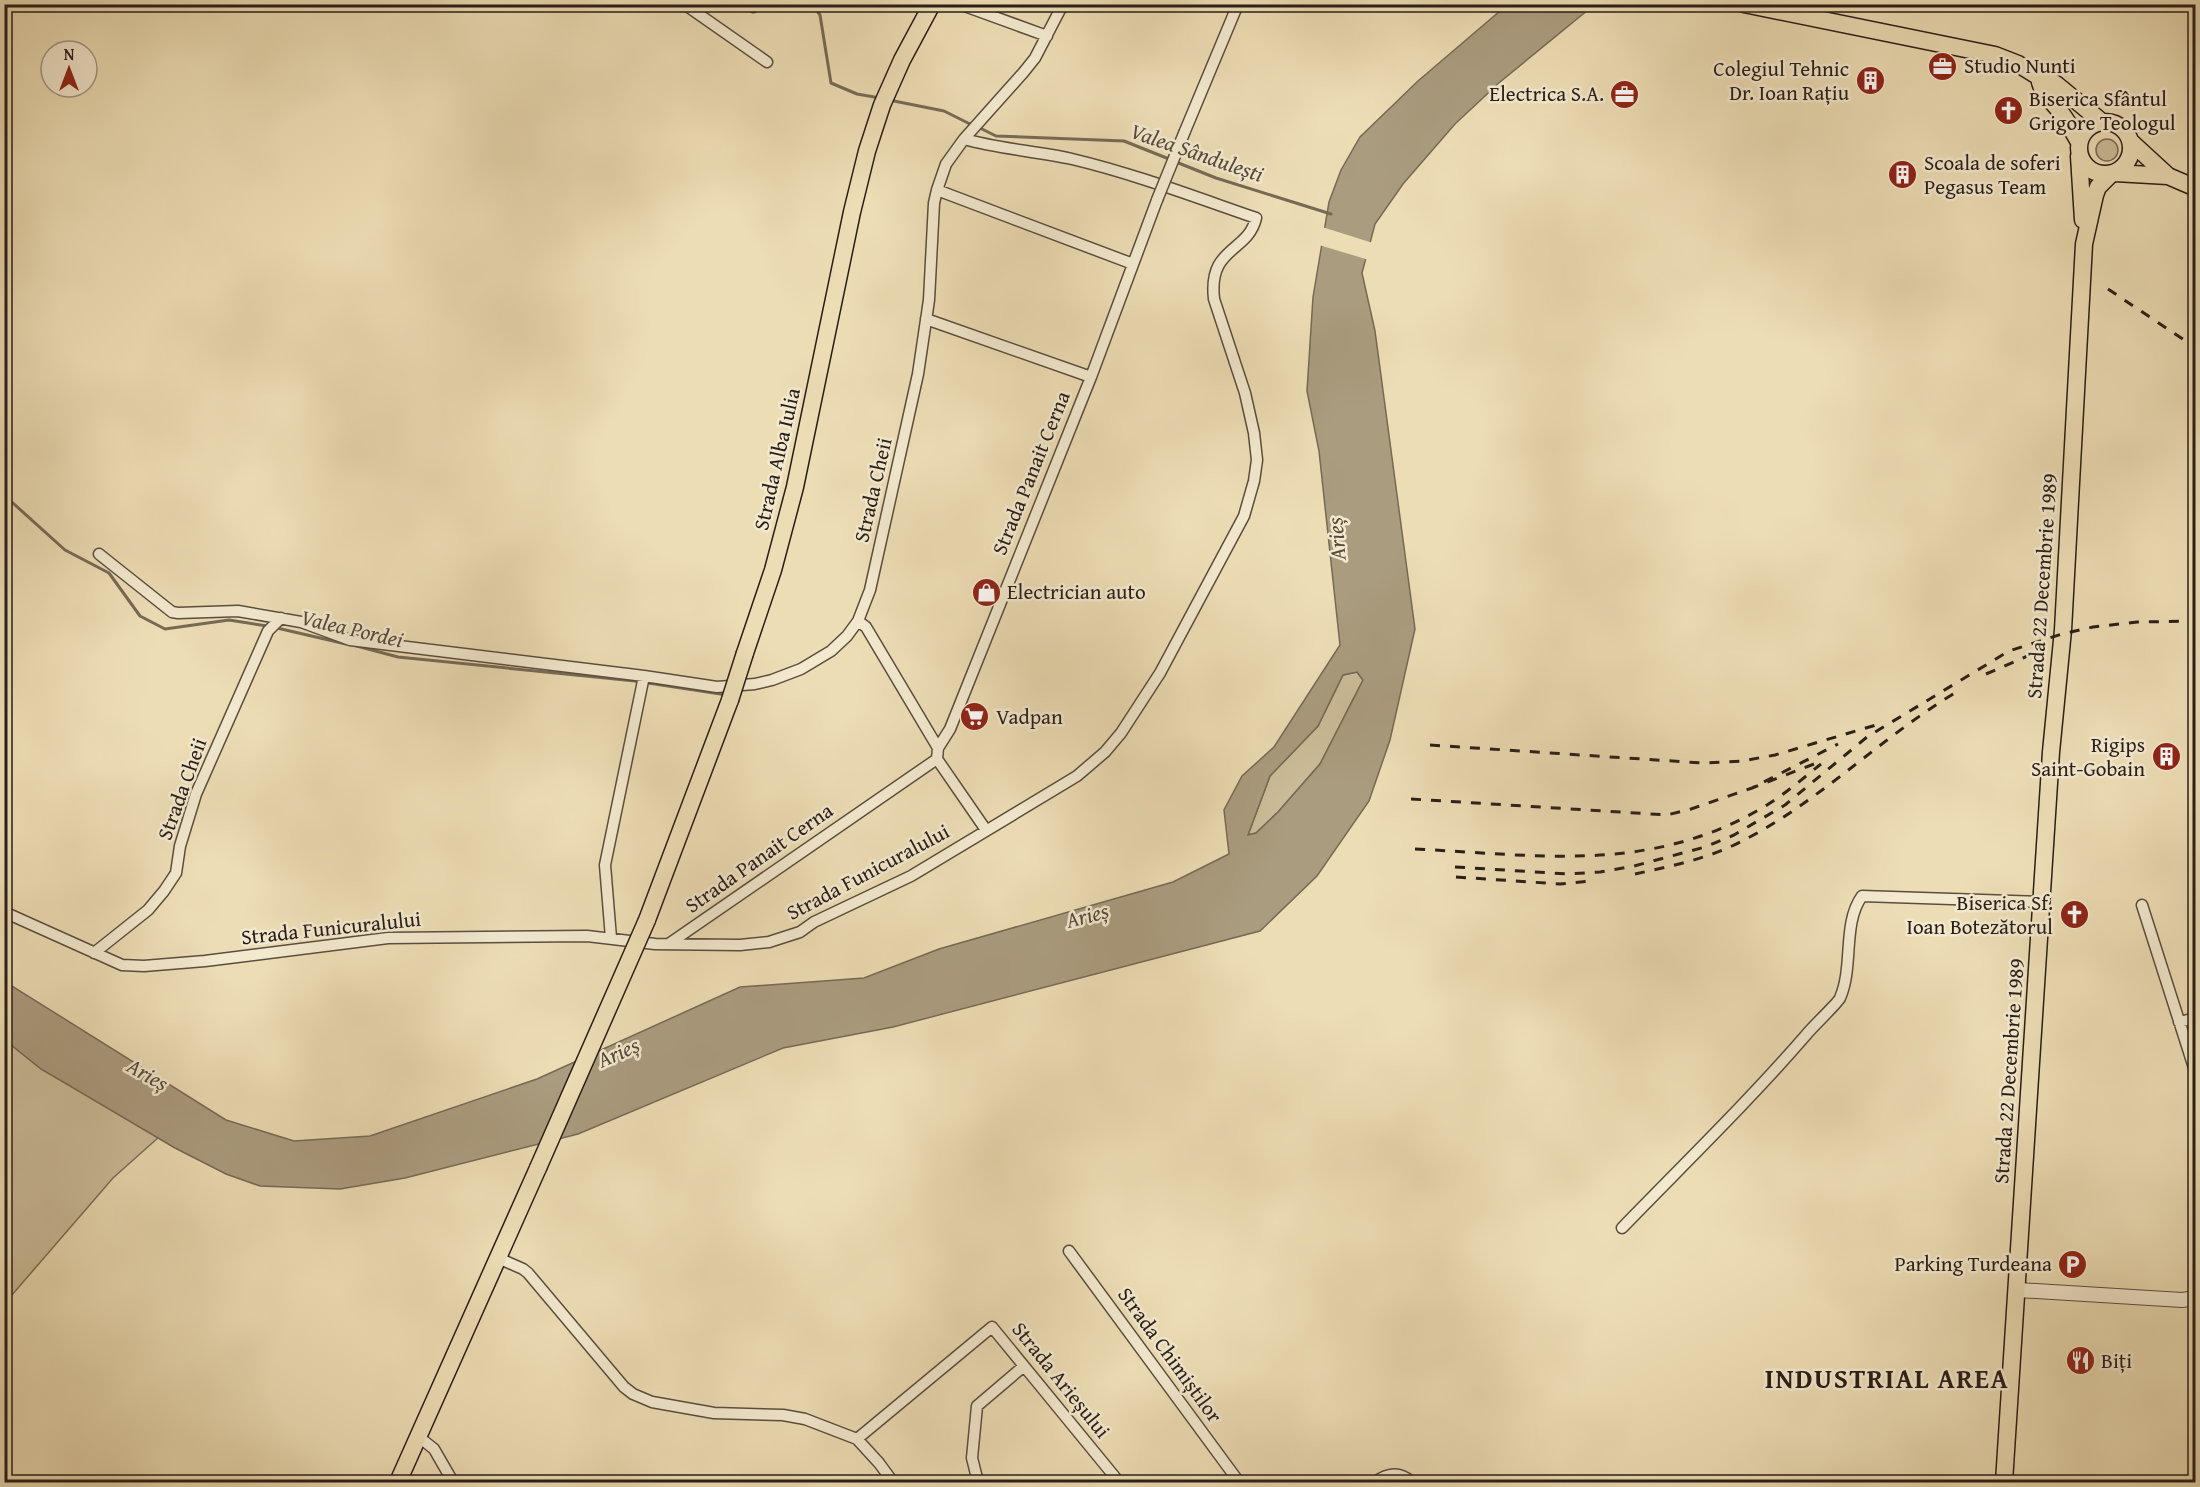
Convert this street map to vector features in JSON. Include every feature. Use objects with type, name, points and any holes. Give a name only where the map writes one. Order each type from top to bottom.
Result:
[{"type":"main road","points":[[1744,4],[1967,48],[2018,64],[2056,84],[2102,122]]},
{"type":"main road","name":"Strada Alba Iulia","points":[[398,1482],[646,920],[730,700],[773,570],[795,487],[852,212],[867,151],[882,105],[902,60],[929,9]]},
{"type":"main road","points":[[2039,77],[2040,87],[2060,111],[2079,145],[2080,158],[2093,172],[2106,175],[2113,173],[2168,176],[2196,188]]},
{"type":"main road","points":[[2079,145],[2089,127],[2102,122],[2116,124],[2124,129],[2131,141],[2168,176]]},
{"type":"main road","name":"Strada 22 Decembrie 1989","points":[[2086,232],[2098,187],[2126,164],[2130,157],[2131,141]]},
{"type":"main road","name":"Strada 22 Decembrie 1989","points":[[2004,1482],[2051,752],[2063,630],[2086,232],[2079,145]]},
{"type":"street","points":[[684,4],[767,62]]},
{"type":"street","points":[[959,4],[1047,36]]},
{"type":"street","name":"Strada Cheii","points":[[99,554],[172,612],[186,614],[238,611],[301,622],[350,640],[717,687],[755,684],[801,669],[831,651],[847,636],[858,621],[870,590],[911,413],[926,319],[934,203],[946,164],[967,135],[1023,73],[1047,36],[1063,4]]},
{"type":"street","name":"Strada Panait Cerna","points":[[669,943],[938,754],[1091,377],[1157,200],[1238,4]]},
{"type":"street","name":"Strada Funicuralului","points":[[4,912],[122,965],[144,966],[205,961],[388,938],[587,936],[655,944],[740,945],[769,942],[800,932],[814,922],[910,876],[1077,776],[1105,752],[1121,733],[1160,673],[1244,516],[1254,481],[1257,460],[1254,433],[1245,393],[1214,299],[1213,285],[1215,273],[1224,256],[1252,230],[1256,218],[1122,172],[1069,158],[987,146],[967,135]]},
{"type":"street","points":[[937,190],[1133,264]]},
{"type":"street","points":[[926,319],[1091,377]]},
{"type":"street","name":"Strada Cheii","points":[[94,953],[148,910],[176,873],[180,846],[196,794],[268,631],[281,618]]},
{"type":"street","points":[[858,621],[866,627],[938,754],[986,830]]},
{"type":"street","points":[[612,938],[605,865],[644,676]]},
{"type":"street","points":[[1622,1228],[1770,1075],[1839,999],[1846,972],[1855,906],[1862,896],[2042,902]]},
{"type":"street","points":[[2142,905],[2196,1074]]},
{"type":"street","points":[[2179,1022],[2196,1018]]},
{"type":"street","name":"Strada Chimiștilor","points":[[1069,1251],[1239,1482]]},
{"type":"street","points":[[498,1258],[528,1273],[624,1387],[633,1394],[652,1402],[714,1413],[794,1416],[857,1439],[893,1482]]},
{"type":"street","points":[[2018,1290],[2182,1300],[2196,1298]]},
{"type":"street","name":"Strada Arieșului","points":[[857,1439],[990,1328],[994,1328],[1119,1482]]},
{"type":"street","points":[[978,1482],[972,1458],[977,1406],[1024,1366]]},
{"type":"street","points":[[419,1437],[434,1449],[453,1482]]},
{"type":"street","points":[[1375,1482],[1386,1475],[1398,1474],[1412,1482]]},
{"type":"shaded area","points":[[2107,139],[2115,142],[2118,150],[2115,158],[2107,161],[2099,158],[2096,150],[2099,142]]},
{"type":"shaded area","points":[[1357,672],[1363,680],[1320,764],[1278,812],[1256,833],[1248,835],[1270,776],[1318,726],[1343,675]]},
{"type":"shaded area","points":[[5,1040],[41,1069],[159,1137],[113,1178],[5,1303]]},
{"type":"water","name":"Arieș","points":[[1507,5],[1594,5],[1500,82],[1455,124],[1403,184],[1375,224],[1362,273],[1375,331],[1415,629],[1390,740],[1369,801],[1317,876],[1260,931],[893,1027],[783,1048],[578,1134],[405,1178],[340,1189],[260,1186],[226,1174],[175,1148],[41,1069],[5,1040],[4,981],[226,1120],[294,1141],[370,1136],[537,1079],[740,987],[864,978],[939,949],[1173,882],[1229,854],[1224,810],[1242,776],[1274,747],[1340,645],[1319,451],[1307,391],[1313,297],[1329,202],[1341,170],[1360,137],[1418,81]],"holes":[[[1357,672],[1363,680],[1320,764],[1278,812],[1256,833],[1248,835],[1270,776],[1318,726],[1343,675]]]},
{"type":"pier","points":[[1322,227],[1373,243],[1369,260],[1319,245]]},
{"type":"waterway","name":"Valea Sândulești","points":[[812,4],[820,15],[831,83],[857,94],[880,98]]},
{"type":"waterway","name":"Valea Sândulești","points":[[889,100],[944,111],[972,125]]},
{"type":"waterway","name":"Valea Sândulești","points":[[978,127],[996,136],[1124,141],[1169,159]]},
{"type":"waterway","name":"Valea Sândulești","points":[[1176,162],[1216,178],[1331,214]]},
{"type":"waterway","name":"Valea Pordei","points":[[4,495],[65,550],[109,573],[140,616],[165,629],[229,620],[267,626]]},
{"type":"waterway","name":"Valea Pordei","points":[[277,628],[346,644]]},
{"type":"waterway","name":"Valea Pordei","points":[[353,645],[398,657],[635,681],[727,695]]},
{"type":"railway","points":[[2108,289],[2196,348]]},
{"type":"railway","points":[[1455,867],[1568,874],[1600,872],[1634,866],[1705,847],[1734,835],[1785,805],[1867,737],[2009,651],[2093,627],[2137,622],[2196,621]]},
{"type":"railway","points":[[1986,674],[2046,648]]},
{"type":"railway","points":[[1635,874],[1709,855],[1762,830],[1791,812],[1901,730],[1958,691]]},
{"type":"railway","points":[[1430,745],[1702,763],[1742,761],[1775,755],[1876,725]]},
{"type":"railway","points":[[1814,764],[1752,788],[1838,744]]},
{"type":"railway","points":[[1415,849],[1593,856],[1635,852],[1678,843],[1720,829],[1762,808],[1821,764]]},
{"type":"railway","points":[[1411,799],[1667,815],[1752,788]]},
{"type":"railway","points":[[1456,877],[1560,884],[1591,881]]},
{"type":"place","name":"Studio Nunti","points":[[1943,66]]},
{"type":"place","name":"Colegiul Tehnic Dr. Ioan Rațiu","points":[[1870,81]]},
{"type":"place","name":"Electrica S.A.","points":[[1625,94]]},
{"type":"place","name":"Biserica Sfântul Grigore Teologul","points":[[2008,111]]},
{"type":"place","name":"Scoala de soferi Pegasus Team","points":[[1903,175]]},
{"type":"place","name":"Electrician auto","points":[[986,592]]},
{"type":"place","name":"Vadpan","points":[[975,717]]},
{"type":"place","name":"Rigips Saint-Gobain","points":[[2166,757]]},
{"type":"place","name":"Biserica Sf. Ioan Botezătorul","points":[[2074,915]]},
{"type":"place","name":"Parking Turdeana","points":[[2073,1264]]},
{"type":"place","name":"Biți","points":[[2080,1361]]},
{"type":"district","name":"INDUSTRIAL AREA","points":[[1887,1379]]}]
